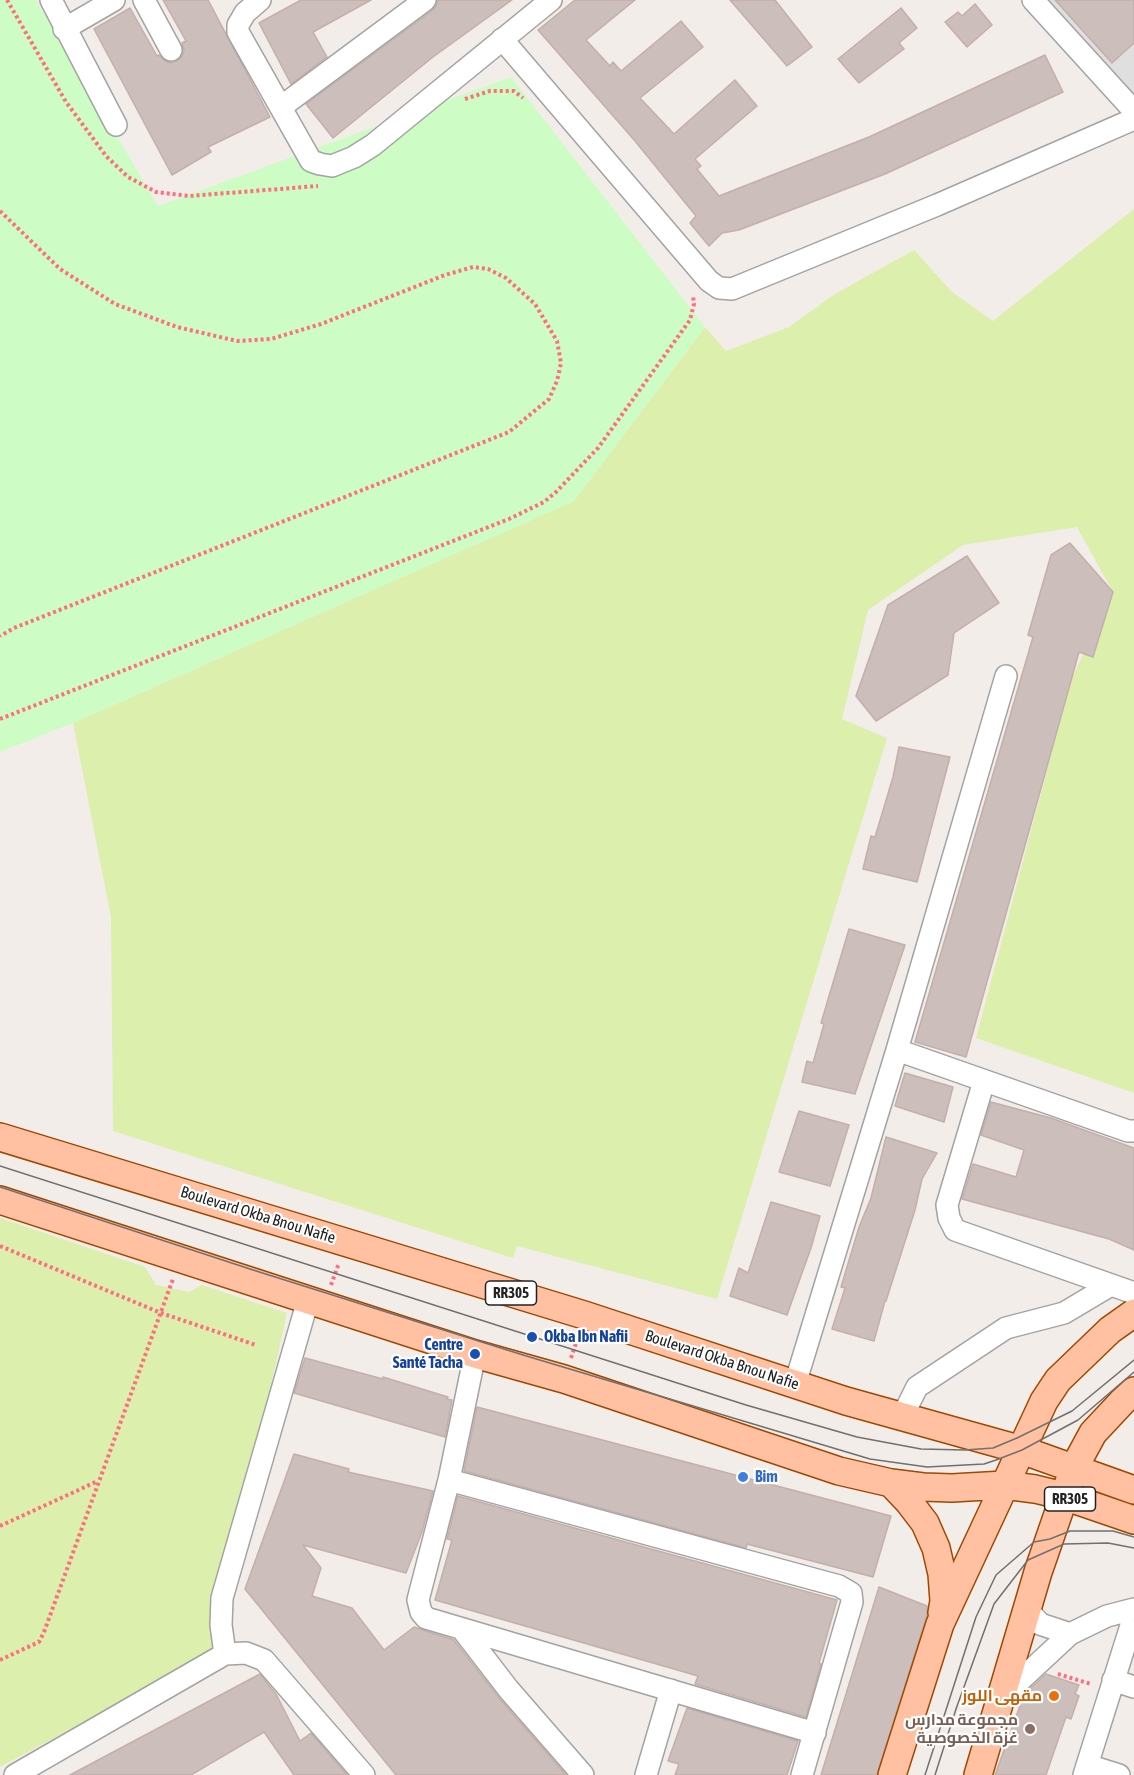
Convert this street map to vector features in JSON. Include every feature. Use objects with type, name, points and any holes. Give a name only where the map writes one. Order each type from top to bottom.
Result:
[{"type":"main road","name":"Boulevard Okba Bnou Nafie","points":[[0,1137],[584,1315],[846,1401],[1022,1450],[1134,1490]]},
{"type":"main road","name":"RR305","points":[[0,1200],[475,1354],[564,1379],[839,1471],[891,1483],[923,1487],[1004,1485],[1035,1489],[1064,1496],[1134,1520]]},
{"type":"main road","points":[[967,1435],[996,1433],[1029,1417],[1044,1401],[1058,1380],[1110,1330],[1134,1313]]},
{"type":"main road","points":[[978,1775],[1027,1609],[1074,1468],[1093,1433],[1134,1391]]},
{"type":"main road","points":[[940,1624],[1044,1401]]},
{"type":"main road","points":[[891,1483],[925,1524],[936,1548],[942,1574],[944,1601],[940,1624],[892,1775]]},
{"type":"street","points":[[51,0],[64,29],[116,125]]},
{"type":"street","points":[[64,29],[114,0]]},
{"type":"street","points":[[144,0],[171,50]]},
{"type":"street","points":[[260,0],[244,13],[238,24],[237,32],[311,161],[332,166],[354,158],[373,145],[502,39],[537,4]]},
{"type":"street","points":[[281,107],[425,0]]},
{"type":"street","points":[[1033,0],[1134,111]]},
{"type":"street","points":[[502,39],[709,281],[719,288],[732,289],[1038,162],[1134,119]]},
{"type":"street","points":[[795,1384],[897,1050],[1006,676]]},
{"type":"street","points":[[897,1050],[984,1082],[1128,1131],[1134,1131]]},
{"type":"street","points":[[984,1082],[946,1204],[955,1230],[1134,1293]]},
{"type":"street","points":[[902,1417],[917,1387],[1006,1328],[1064,1313],[1111,1285]]},
{"type":"street","points":[[225,1654],[221,1625],[222,1598],[316,1303]]},
{"type":"street","points":[[475,1354],[449,1480],[418,1600],[421,1612],[426,1618],[815,1733]]},
{"type":"street","points":[[449,1480],[839,1586],[851,1593],[852,1602],[802,1775]]},
{"type":"street","points":[[1027,1609],[1040,1624],[1070,1634]]},
{"type":"street","points":[[1001,1698],[1070,1634],[1107,1616],[1134,1610]]},
{"type":"street","points":[[1119,1775],[1085,1770],[1134,1616]]},
{"type":"street","points":[[462,1629],[509,1690],[583,1775]]},
{"type":"street","points":[[15,1775],[225,1654],[246,1653],[264,1660],[364,1775]]},
{"type":"street","points":[[1111,1685],[1134,1687]]},
{"type":"street","points":[[646,1775],[671,1690]]},
{"type":"path","points":[[7,0],[66,102],[106,156],[128,177],[156,192],[189,196],[324,185]]},
{"type":"path","points":[[456,105],[465,99],[490,91],[514,91],[527,101]]},
{"type":"path","points":[[0,211],[60,269],[115,304],[177,327],[237,341],[271,339],[321,324],[445,275],[473,267],[488,268],[506,278],[535,304],[557,341],[561,363],[549,399],[509,432],[14,628],[0,636]]},
{"type":"path","points":[[0,719],[509,519],[544,502],[598,448],[690,320],[694,304],[692,290]]},
{"type":"path","points":[[316,1303],[347,1242]]},
{"type":"path","points":[[0,1246],[161,1312],[256,1345]]},
{"type":"path","points":[[0,1660],[39,1642],[180,1259]]},
{"type":"path","points":[[564,1379],[584,1315]]},
{"type":"path","points":[[0,1526],[99,1481]]},
{"type":"path","points":[[1035,1666],[1111,1685]]},
{"type":"shaded area","points":[[1037,0],[1134,0],[1134,110]]},
{"type":"green space","points":[[0,0],[36,0],[158,206],[511,77],[705,327],[574,501],[73,723],[0,752]]},
{"type":"green space","points":[[1134,209],[1134,1093],[976,1038],[1071,680],[1113,592],[1077,527],[963,545],[868,610],[842,719],[887,738],[717,1299],[517,1246],[513,1258],[113,1131],[111,917],[73,723],[574,501],[705,327],[726,351],[789,327],[835,294],[914,250],[952,292],[993,321]]},
{"type":"green space","points":[[0,1218],[145,1267],[156,1285],[189,1292],[202,1285],[287,1313],[212,1653],[0,1767]]},
{"type":"building","points":[[163,0],[208,0],[270,117],[208,147],[211,152],[172,175],[94,29],[130,8],[157,56],[159,55],[170,63],[177,61],[184,50],[182,43],[186,41]]},
{"type":"building","points":[[301,0],[371,0],[313,32],[327,57],[291,84],[259,23]]},
{"type":"building","points":[[438,0],[512,0],[433,57],[333,138],[306,104],[433,10]]},
{"type":"building","points":[[575,0],[635,0],[586,40],[610,66],[613,62],[621,71],[681,21],[703,47],[640,98],[674,134],[735,80],[757,106],[695,159],[701,166],[697,169],[719,196],[869,137],[1045,55],[1063,92],[885,174],[739,230],[722,233],[709,246],[690,223],[696,216],[635,141],[538,30]]},
{"type":"building","points":[[730,0],[775,0],[812,47],[787,66]]},
{"type":"building","points":[[1055,0],[1134,0],[1134,43],[1112,63]]},
{"type":"building","points":[[975,4],[992,25],[967,47],[945,22],[958,12],[962,16]]},
{"type":"building","points":[[901,8],[917,28],[899,43],[904,49],[859,83],[838,59]]},
{"type":"building","points":[[1070,543],[1113,592],[1093,657],[1079,652],[966,1057],[915,1042],[1033,637],[1028,635],[1051,555]]},
{"type":"building","points":[[967,556],[999,603],[954,633],[948,675],[876,721],[856,696],[888,605]]},
{"type":"building","points":[[899,747],[950,757],[917,882],[863,869],[871,836],[875,837],[893,777]]},
{"type":"building","points":[[849,929],[905,945],[855,1094],[802,1082],[807,1061],[813,1063],[824,1024],[821,1023]]},
{"type":"building","points":[[905,1073],[953,1087],[944,1122],[895,1106]]},
{"type":"building","points":[[991,1102],[1051,1118],[1134,1148],[1134,1250],[1109,1239],[962,1199],[973,1164],[1016,1177],[1024,1150],[981,1135]]},
{"type":"building","points":[[799,1111],[849,1125],[830,1186],[779,1172]]},
{"type":"building","points":[[886,1137],[937,1153],[922,1179],[915,1210],[874,1341],[832,1329],[845,1288],[841,1287],[859,1227],[871,1198]]},
{"type":"building","points":[[771,1202],[820,1216],[787,1315],[730,1296],[739,1268],[748,1273]]},
{"type":"building","points":[[305,1358],[383,1379],[383,1377],[448,1397],[447,1399],[452,1400],[445,1437],[294,1393]]},
{"type":"building","points":[[477,1407],[891,1516],[873,1577],[747,1544],[746,1548],[464,1471]]},
{"type":"building","points":[[294,1454],[349,1469],[348,1472],[433,1491],[422,1532],[406,1573],[303,1545],[321,1568],[312,1596],[352,1608],[384,1650],[414,1627],[454,1640],[499,1698],[566,1775],[396,1775],[245,1589]]},
{"type":"building","points":[[458,1496],[837,1600],[806,1717],[695,1684],[698,1676],[435,1600],[452,1540],[447,1539]]},
{"type":"building","points":[[879,1587],[927,1606],[927,1615],[877,1775],[821,1775]]},
{"type":"building","points":[[260,1674],[276,1694],[300,1741],[311,1733],[347,1775],[294,1775],[264,1732],[191,1775],[70,1775]]},
{"type":"building","points":[[1046,1674],[1079,1685],[1075,1694],[1079,1696],[1071,1719],[1066,1717],[1046,1775],[995,1775],[1023,1695]]},
{"type":"building","points":[[687,1708],[798,1741],[787,1775],[675,1775],[679,1764],[668,1761]]},
{"type":"tram line","points":[[0,1166],[746,1405],[857,1437],[921,1449],[993,1448],[1017,1438],[1072,1411],[1134,1360]]},
{"type":"tram line","points":[[0,1187],[523,1355],[870,1459],[927,1467],[984,1464],[1022,1450],[1078,1420],[1134,1372]]},
{"type":"tram line","points":[[925,1775],[976,1617],[996,1575],[1034,1542],[1050,1539],[1070,1531],[1113,1531],[1134,1537]]},
{"type":"tram line","points":[[935,1775],[994,1604],[1028,1560],[1064,1544],[1108,1543],[1134,1548]]},
{"type":"place","name":"Okba Ibn Nafii","points":[[532,1337]]},
{"type":"place","name":"Centre Santé Tacha","points":[[475,1354]]},
{"type":"place","name":"Bim","points":[[743,1477]]},
{"type":"place","name":"مقهى اللوز","points":[[1054,1696]]},
{"type":"place","name":"مجموعة مدارس غزة الخصوصية","points":[[1030,1729]]}]
